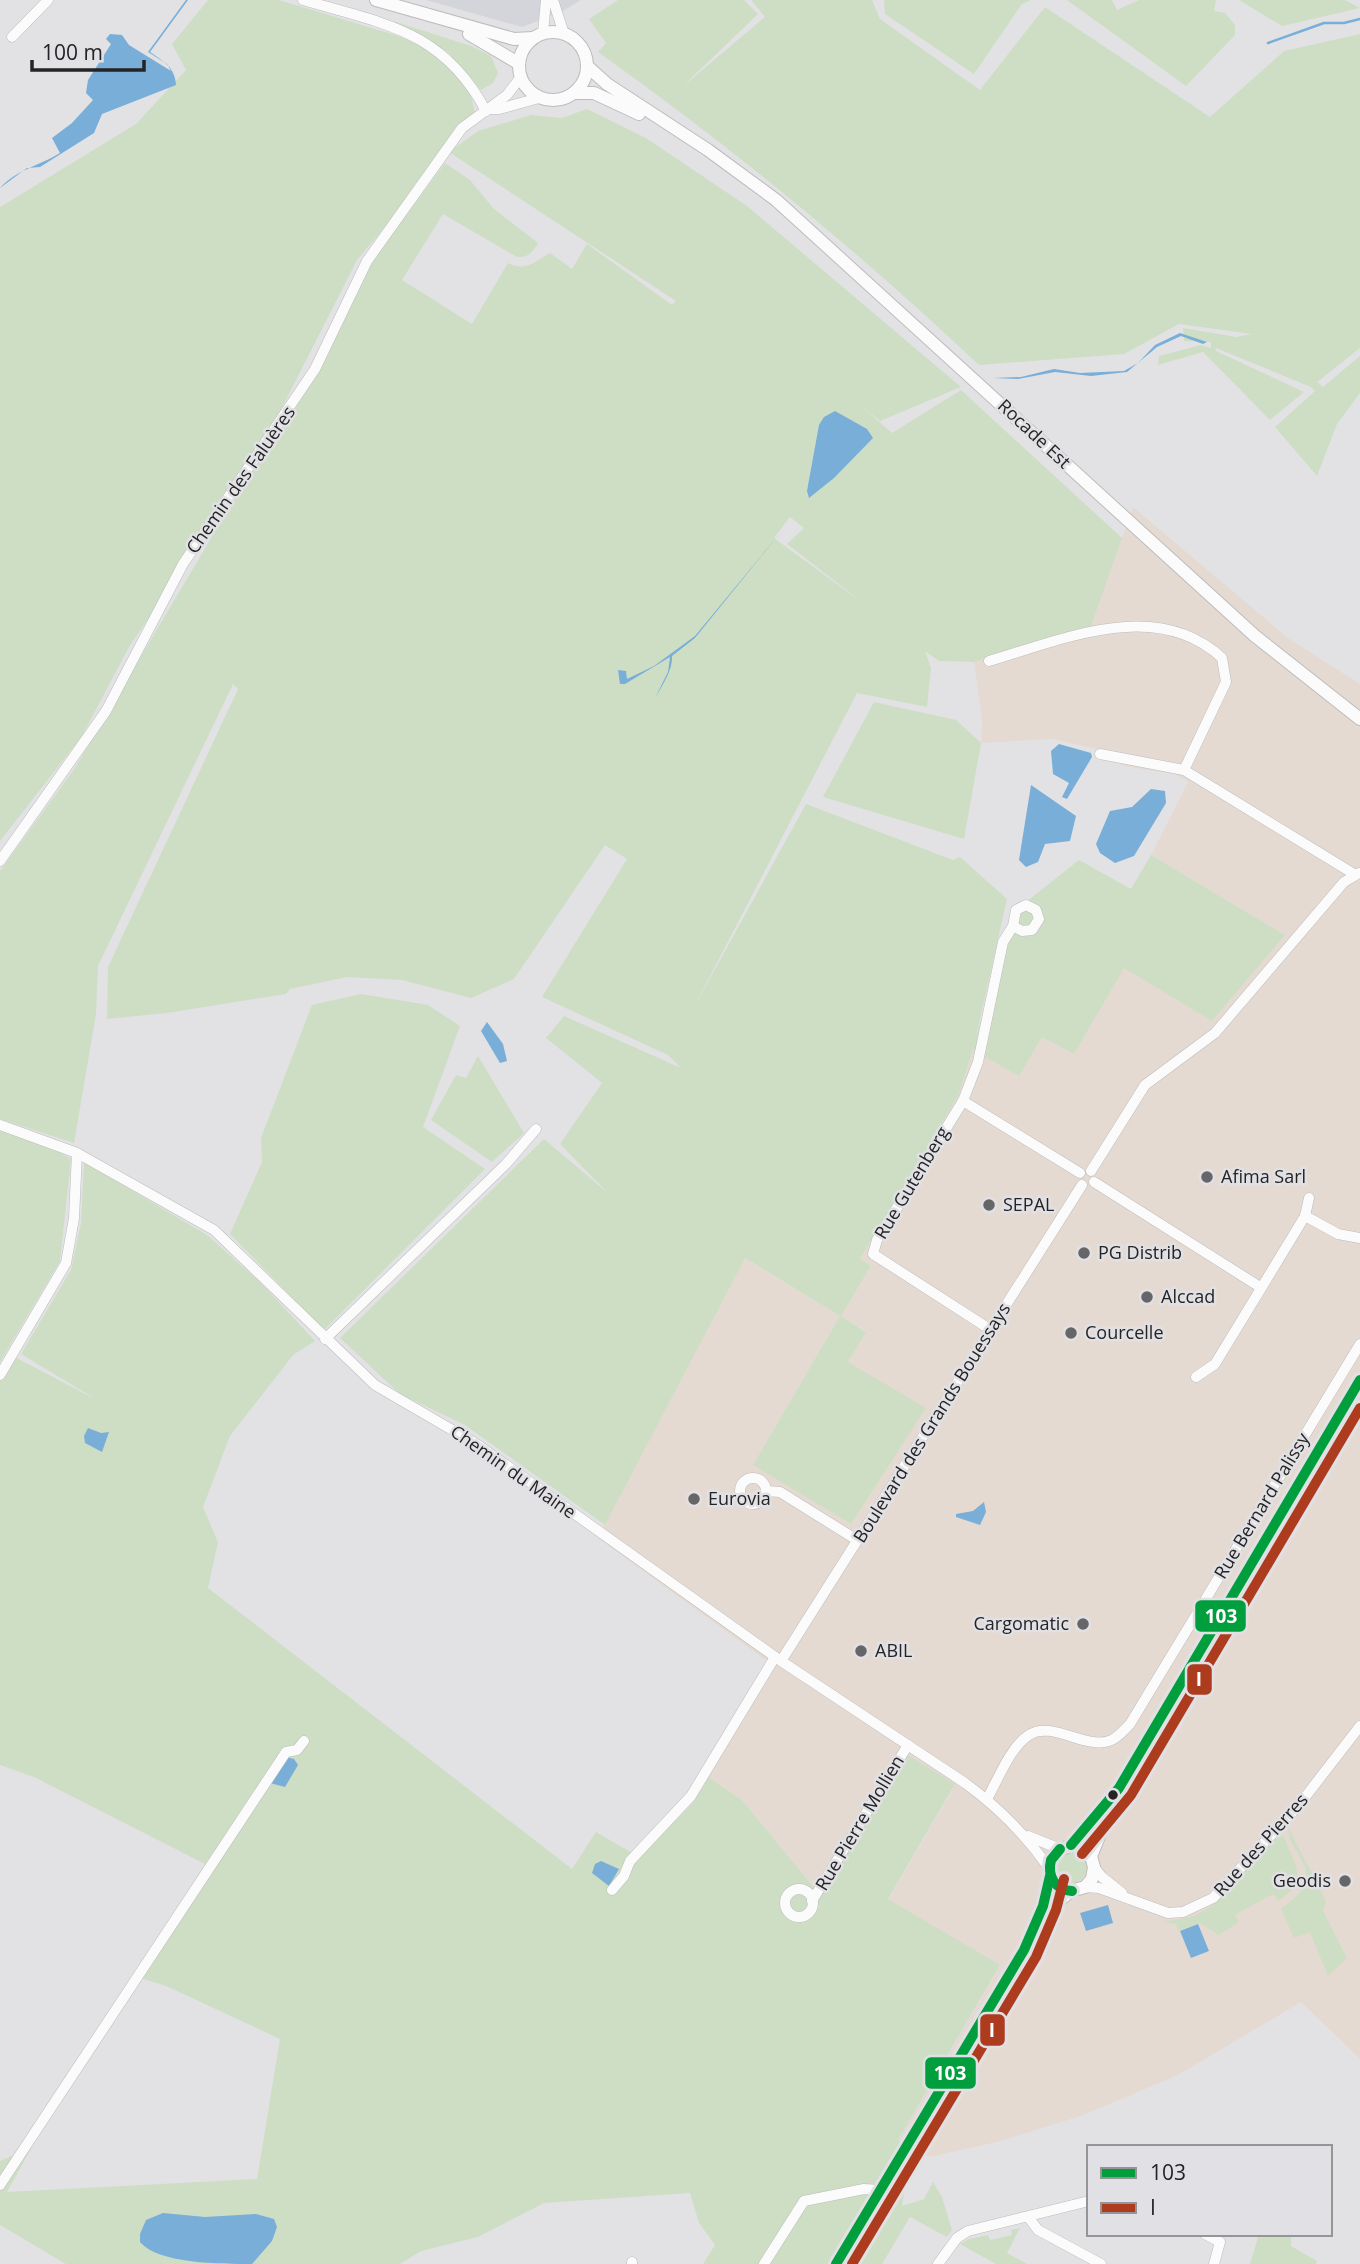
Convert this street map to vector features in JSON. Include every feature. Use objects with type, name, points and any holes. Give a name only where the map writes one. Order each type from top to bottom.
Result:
[{"type":"main road","points":[[376,0],[514,40],[538,36],[564,34],[581,46],[587,66],[581,85],[575,93],[558,101],[539,98],[524,86],[520,78],[518,63],[521,53],[538,36]]},
{"type":"main road","points":[[437,19],[479,38],[518,63]]},
{"type":"main road","name":"Rocade Est","points":[[587,66],[607,84],[708,150],[776,200],[842,257],[1255,636],[1360,719]]},
{"type":"main road","name":"Rocade Est","points":[[575,93],[594,93],[619,103],[708,150]]},
{"type":"main road","points":[[1050,1872],[1060,1888],[1071,1891],[1085,1887],[1092,1879],[1093,1861],[1119,1788],[1360,1380]]},
{"type":"main road","points":[[1024,1950],[1043,1906],[1051,1860],[1119,1788]]},
{"type":"main road","points":[[1065,1847],[1085,1850],[1093,1861]]},
{"type":"main road","points":[[836,2264],[1024,1950],[1071,1891]]},
{"type":"street","points":[[12,37],[48,0]]},
{"type":"street","points":[[303,0],[410,34],[434,46],[468,78],[488,110]]},
{"type":"street","points":[[538,36],[546,0]]},
{"type":"street","points":[[553,0],[564,34]]},
{"type":"street","name":"Chemin des Faluères","points":[[0,861],[106,711],[183,564],[315,369],[367,261],[461,128],[508,94],[520,78]]},
{"type":"street","name":"Chemin des Faluères","points":[[488,110],[539,98]]},
{"type":"street","points":[[989,661],[1096,631],[1135,625],[1178,634],[1203,644],[1222,658],[1226,682],[1184,770]]},
{"type":"street","points":[[1081,1179],[1091,1171],[1145,1085],[1215,1033],[1344,882],[1357,873],[1184,770],[1100,754]]},
{"type":"street","name":"Rue Gutenberg","points":[[991,1330],[873,1254],[877,1240],[963,1101],[978,1062],[1003,942],[1013,926]]},
{"type":"street","points":[[963,1101],[1090,1185],[1094,1182]]},
{"type":"street","name":"Chemin du Maine","points":[[0,1125],[77,1153],[146,1188],[214,1230],[375,1385],[478,1445],[778,1659],[987,1799],[1024,1834],[1050,1872]]},
{"type":"street","points":[[325,1339],[506,1164],[536,1129]]},
{"type":"street","points":[[0,1374],[66,1263],[74,1218],[77,1153]]},
{"type":"street","points":[[1091,1171],[1094,1182],[1260,1287]]},
{"type":"street","name":"Boulevard des Grands Bouessays","points":[[612,1890],[624,1876],[629,1861],[691,1796],[991,1330],[1081,1179]]},
{"type":"street","points":[[1196,1377],[1215,1364],[1305,1216],[1309,1198]]},
{"type":"street","points":[[1305,1216],[1338,1234],[1360,1238]]},
{"type":"street","name":"Rue Bernard Palissy","points":[[987,1799],[1018,1747],[1030,1734],[1046,1732],[1102,1743],[1114,1739],[1130,1724],[1360,1344]]},
{"type":"street","points":[[766,1490],[780,1492],[857,1540]]},
{"type":"street","name":"Rue des Pierres","points":[[1085,1887],[1098,1888],[1152,1909],[1176,1912],[1198,1906],[1213,1898],[1299,1805],[1360,1726]]},
{"type":"street","points":[[0,2185],[286,1752],[297,1750],[304,1741]]},
{"type":"street","name":"Rue Pierre Mollien","points":[[812,1901],[908,1745]]},
{"type":"street","name":"Chemin du Maine","points":[[1024,1834],[1065,1847]]},
{"type":"street","name":"Rue des Pierres","points":[[1093,1861],[1102,1877],[1134,1902]]},
{"type":"street","points":[[764,2264],[804,2201],[864,2189],[880,2190]]},
{"type":"street","points":[[938,2264],[957,2238],[968,2231],[1087,2202]]},
{"type":"street","points":[[1029,2218],[1038,2230],[1101,2264]]},
{"type":"street","points":[[1214,2264],[1222,2238]]},
{"type":"shaded area","points":[[426,0],[581,0],[563,11],[522,27]]},
{"type":"shaded area","points":[[1133,507],[1288,638],[1360,684],[1360,2059],[1301,2002],[1178,2075],[1081,2116],[1001,2141],[930,2157],[898,2140],[1000,1966],[888,1900],[953,1789],[906,1754],[821,1896],[742,1800],[708,1777],[775,1667],[598,1538],[744,1258],[840,1316],[753,1465],[848,1362],[866,1331],[841,1316],[871,1266],[860,1259],[958,1096],[973,1050],[1042,1037],[1074,1054],[1123,968],[1285,935],[1151,855],[1188,782],[1174,774],[1124,766],[1097,749],[1053,739],[981,743],[982,720],[974,662],[1091,625]]},
{"type":"green space","points":[[208,0],[279,0],[415,41],[445,61],[471,95],[476,118],[357,260],[260,451],[129,647],[82,736],[0,841],[0,207],[136,124],[186,70],[172,44]]},
{"type":"green space","points":[[618,0],[744,0],[758,14],[681,88],[765,17],[751,0],[872,0],[880,19],[980,90],[1045,7],[1210,117],[1284,51],[1360,34],[1360,348],[1317,382],[1323,387],[1360,356],[1360,393],[1337,424],[1317,476],[1275,427],[1315,391],[1311,387],[1216,348],[1216,351],[1304,392],[1270,420],[1203,352],[1158,365],[1159,356],[1201,345],[1211,348],[1211,342],[1184,341],[1183,328],[1237,337],[1252,334],[1179,324],[1124,354],[979,365],[888,282],[794,202],[697,125],[598,52],[606,43],[589,19]]},
{"type":"green space","points":[[884,0],[1031,0],[1022,4],[974,74],[885,14]]},
{"type":"green space","points":[[1067,0],[1112,0],[1117,10],[1139,0],[1216,0],[1214,11],[1225,13],[1235,25],[1235,35],[1186,86]]},
{"type":"green space","points":[[1239,0],[1345,0],[1360,8],[1282,26]]},
{"type":"green space","points":[[393,21],[471,46],[491,56],[498,73],[493,83],[481,90],[448,52]]},
{"type":"green space","points":[[587,109],[646,138],[747,206],[961,387],[880,421],[859,404],[892,433],[961,390],[1122,538],[1091,626],[974,662],[939,661],[925,651],[931,668],[927,707],[857,693],[693,1009],[806,804],[953,860],[960,857],[1007,899],[976,1037],[1016,910],[1079,860],[1131,889],[1151,855],[1285,935],[1212,1021],[1124,968],[1074,1054],[1042,1037],[1019,1076],[973,1050],[958,1096],[860,1259],[871,1266],[841,1316],[866,1332],[848,1362],[926,1408],[851,1524],[753,1465],[840,1316],[745,1258],[605,1525],[465,1425],[400,1394],[340,1338],[544,1139],[609,1194],[560,1144],[602,1083],[546,1038],[564,1016],[681,1068],[668,1055],[542,997],[627,859],[605,845],[514,979],[471,998],[402,980],[347,977],[290,989],[286,994],[167,1013],[107,1019],[108,967],[238,689],[233,684],[98,966],[96,1014],[74,1143],[0,1119],[0,871],[75,768],[220,523],[339,331],[363,277],[376,256],[445,163],[470,180],[494,209],[538,243],[530,254],[517,257],[443,214],[402,280],[472,324],[508,263],[525,266],[550,253],[572,269],[587,244],[672,305],[676,301],[449,152],[478,131],[531,115],[562,118]],"holes":[[[790,517],[804,528],[787,544],[867,606],[774,538]]]},
{"type":"green space","points":[[874,702],[956,720],[981,743],[964,839],[823,797]]},
{"type":"green space","points":[[361,994],[428,1005],[460,1026],[423,1127],[485,1169],[324,1330],[230,1234],[262,1162],[261,1138],[312,1005]]},
{"type":"green space","points":[[478,1056],[524,1133],[492,1162],[431,1120],[456,1075],[466,1078]]},
{"type":"green space","points":[[0,1127],[28,1134],[71,1159],[60,1261],[0,1362]]},
{"type":"green space","points":[[84,1162],[207,1235],[260,1282],[315,1341],[293,1355],[230,1436],[203,1507],[218,1542],[208,1588],[572,1869],[596,1832],[639,1857],[692,1804],[708,1777],[742,1800],[821,1896],[906,1754],[955,1784],[888,1899],[1000,1965],[898,2140],[911,2148],[902,2206],[924,2199],[933,2182],[942,2197],[952,2230],[947,2237],[910,2217],[882,2264],[703,2264],[715,2245],[699,2223],[690,2193],[544,2203],[478,2237],[421,2251],[400,2264],[66,2264],[0,2225],[0,2161],[32,2147],[7,2192],[257,2179],[280,2039],[166,1986],[134,1976],[205,1864],[34,1777],[0,1765],[0,1365],[9,1354],[97,1400],[21,1354],[71,1270],[81,1223]]},
{"type":"green space","points":[[1288,1827],[1326,1901],[1323,1910],[1347,1958],[1328,1976],[1310,1932],[1294,1938],[1281,1909],[1297,1896],[1307,1875],[1290,1838]]},
{"type":"green space","points":[[1279,1835],[1284,1837],[1295,1864],[1297,1879],[1288,1893],[1278,1901],[1273,1894],[1235,1915],[1239,1922],[1219,1935],[1199,1923],[1178,1931],[1176,1924],[1163,1922],[1194,1916],[1212,1906]]},
{"type":"green space","points":[[1071,1851],[1082,1856],[1087,1867],[1082,1878],[1071,1883],[1060,1878],[1055,1867],[1060,1856]]},
{"type":"green space","points":[[1020,2228],[1007,2253],[1027,2264],[996,2264],[960,2244],[988,2235],[990,2240],[1012,2235],[1011,2230]]},
{"type":"green space","points":[[1258,2236],[1291,2236],[1291,2246],[1317,2261],[1316,2264],[1250,2264]]},
{"type":"water","points":[[188,0],[150,52],[164,62],[148,52]]},
{"type":"water","points":[[110,34],[122,35],[129,45],[171,69],[176,85],[102,114],[94,133],[40,167],[30,168],[60,153],[52,138],[72,123],[93,100],[86,93],[88,80],[111,44],[106,39]]},
{"type":"water","points":[[1180,333],[1207,342],[1203,344],[1181,336],[1157,347],[1139,362],[1155,345]]},
{"type":"water","points":[[1137,363],[1127,372],[1091,376],[1055,372],[1018,379],[993,378],[1021,377],[1054,369],[1080,373],[1124,371]]},
{"type":"water","points":[[835,411],[867,429],[873,438],[834,478],[809,498],[807,491],[819,425],[824,417]]},
{"type":"water","points":[[780,533],[695,638],[672,656],[669,672],[655,698],[668,672],[670,657],[625,684],[620,684],[618,670],[626,671],[627,679],[654,666],[695,636]]},
{"type":"water","points":[[1059,744],[1091,753],[1092,757],[1067,799],[1062,797],[1069,783],[1053,774],[1051,751]]},
{"type":"water","points":[[1031,785],[1076,816],[1070,841],[1045,844],[1038,862],[1026,867],[1019,860]]},
{"type":"water","points":[[1151,789],[1165,791],[1166,803],[1134,856],[1115,863],[1100,853],[1096,844],[1110,811],[1132,807]]},
{"type":"water","points":[[487,1022],[503,1044],[507,1061],[500,1063],[481,1031]]},
{"type":"water","points":[[88,1428],[101,1433],[109,1432],[102,1452],[85,1443],[84,1436]]},
{"type":"water","points":[[984,1502],[986,1512],[980,1525],[956,1517],[956,1514],[973,1511]]},
{"type":"water","points":[[286,1757],[294,1759],[298,1765],[285,1787],[270,1783]]},
{"type":"water","points":[[601,1861],[619,1869],[609,1886],[592,1873],[595,1864]]},
{"type":"water","points":[[1108,1905],[1113,1923],[1086,1931],[1080,1913]]},
{"type":"water","points":[[1198,1924],[1209,1951],[1191,1958],[1180,1931]]},
{"type":"water","points":[[163,2213],[205,2217],[256,2214],[274,2219],[277,2227],[272,2241],[252,2264],[175,2259],[161,2255],[140,2242],[140,2234],[146,2220]]},
{"type":"waterway","points":[[1268,43],[1324,23],[1344,23],[1360,19]]},
{"type":"transit line","name":"103","points":[[1071,1845],[1119,1788],[1360,1380]]},
{"type":"transit line","name":"I","points":[[1082,1854],[1131,1795],[1360,1408]]},
{"type":"transit line","name":"103","points":[[1060,1849],[1051,1860],[1051,1877],[1061,1888],[1072,1891]]},
{"type":"transit line","name":"103","points":[[836,2264],[1024,1950],[1043,1906],[1050,1876]]},
{"type":"transit line","name":"I","points":[[852,2264],[1036,1957],[1056,1910],[1064,1879]]},
{"type":"place","name":"Afima Sarl","points":[[1207,1177]]},
{"type":"place","name":"SEPAL","points":[[989,1205]]},
{"type":"place","name":"PG Distrib","points":[[1084,1253]]},
{"type":"place","name":"Alccad","points":[[1147,1297]]},
{"type":"place","name":"Courcelle","points":[[1071,1333]]},
{"type":"place","name":"Eurovia","points":[[694,1499]]},
{"type":"place","name":"Cargomatic","points":[[1083,1624]]},
{"type":"place","name":"ABIL","points":[[861,1651]]},
{"type":"place","name":"Geodis","points":[[1345,1881]]}]
